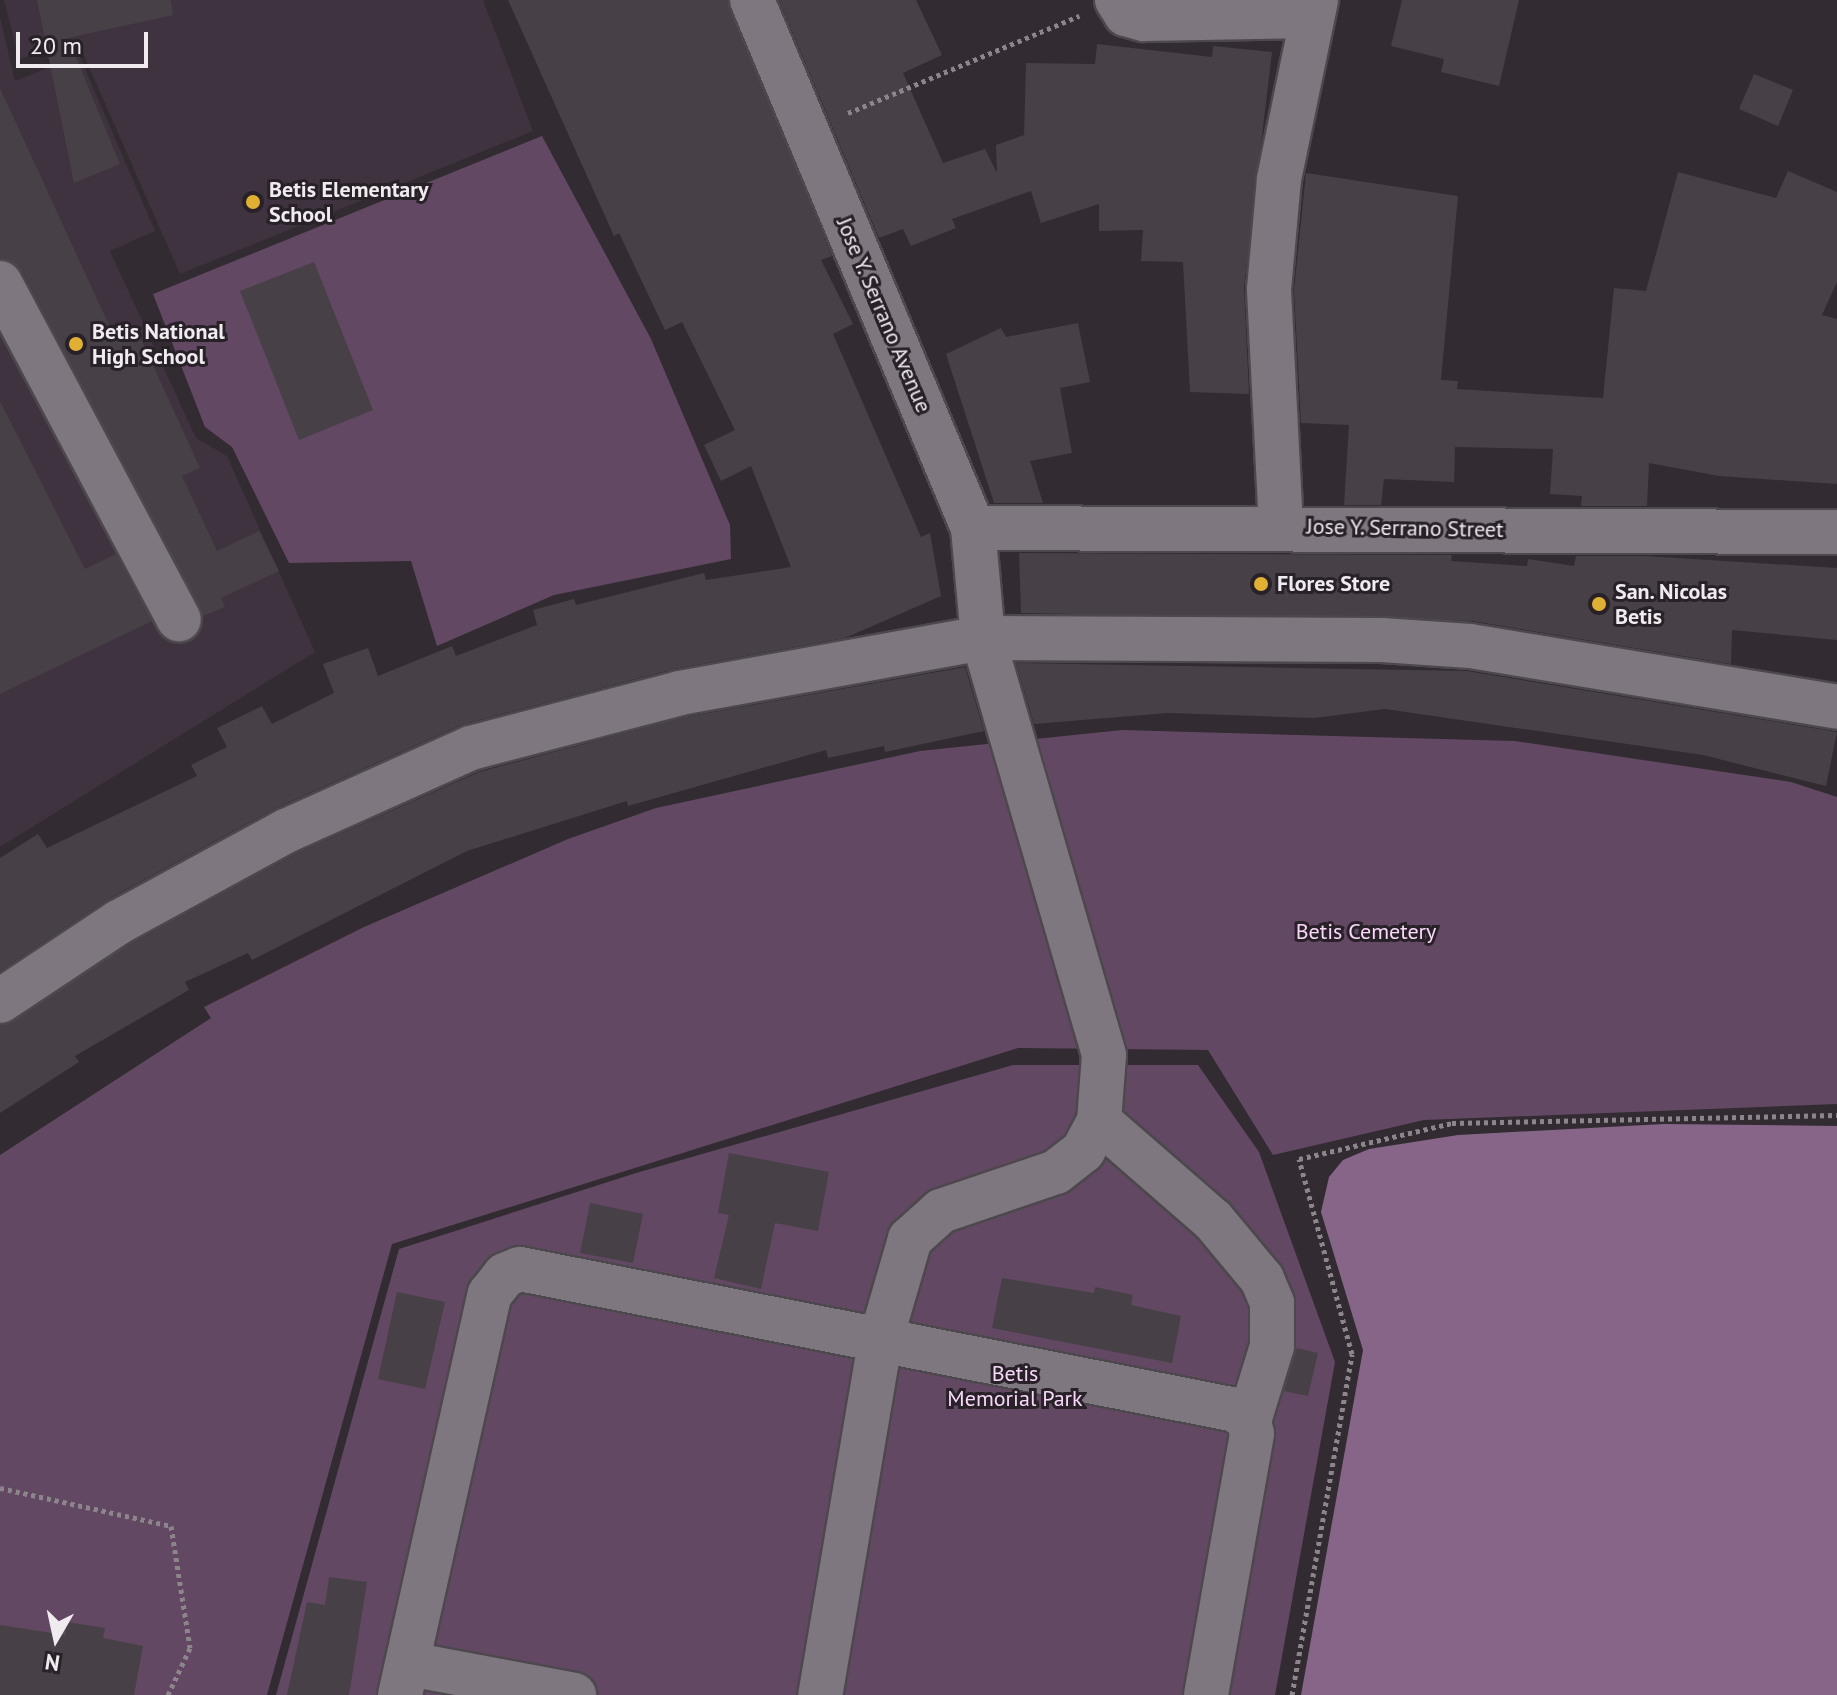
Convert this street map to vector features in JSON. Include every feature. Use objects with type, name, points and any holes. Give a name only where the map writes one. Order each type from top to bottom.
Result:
[{"type":"street","name":"Jose Y. Serrano Avenue","points":[[752,0],[973,528],[983,638],[1104,1055],[1099,1121]]},
{"type":"street","points":[[1117,0],[1126,14],[1144,19],[1314,8],[1279,179],[1269,289],[1281,527]]},
{"type":"street","points":[[0,283],[179,619]]},
{"type":"street","name":"Jose Y. Serrano Street","points":[[973,528],[1281,527],[1837,532]]},
{"type":"street","points":[[0,1001],[119,922],[272,838],[471,748],[680,693],[983,638],[1455,645],[1708,681],[1837,707]]},
{"type":"street","points":[[820,1695],[880,1342],[910,1239],[941,1211],[1056,1172],[1083,1151],[1099,1121],[1213,1220],[1262,1279],[1272,1303],[1272,1346],[1249,1421],[1252,1434],[1206,1695]]},
{"type":"street","points":[[574,1695],[405,1680],[490,1294],[505,1275],[520,1269],[1236,1410],[1249,1421]]},
{"type":"path","points":[[807,130],[1117,0]]},
{"type":"path","points":[[1292,1695],[1352,1354],[1299,1159],[1452,1123],[1837,1115]]},
{"type":"path","points":[[0,1488],[171,1526],[190,1648],[168,1695]]},
{"type":"shaded area","name":"Betis Elementary School","points":[[4,0],[483,0],[533,131],[180,274],[78,42],[19,59]]},
{"type":"shaded area","name":"Betis National High School","points":[[0,17],[15,81],[79,55],[155,231],[110,251],[196,438],[227,456],[315,652],[0,847]]},
{"type":"shaded area","points":[[1664,1124],[1837,1126],[1837,1695],[1301,1695],[1363,1350],[1321,1212],[1329,1177],[1343,1160],[1369,1149],[1458,1135]]},
{"type":"green space","points":[[542,136],[651,339],[730,525],[731,559],[554,595],[437,646],[411,561],[289,563],[232,447],[205,427],[153,294]]},
{"type":"green space","name":"Betis Cemetery","points":[[1122,730],[1515,741],[1791,782],[1837,797],[1837,1104],[1424,1120],[1273,1155],[1208,1050],[1018,1048],[392,1244],[267,1695],[0,1695],[0,1155],[211,1018],[204,1007],[364,927],[568,839],[656,808],[920,751]]},
{"type":"green space","name":"Betis Memorial Park","points":[[1013,1065],[1198,1065],[1259,1152],[1335,1362],[1275,1695],[276,1695],[399,1249],[636,1173]]},
{"type":"building","points":[[37,0],[171,0],[173,15],[68,38],[120,164],[74,183]]},
{"type":"building","points":[[508,0],[728,0],[832,256],[821,260],[853,324],[833,334],[921,537],[930,533],[941,596],[845,638],[674,669],[461,725],[274,809],[107,900],[0,971],[0,858],[38,834],[47,848],[197,776],[191,765],[227,747],[217,728],[262,706],[272,724],[334,693],[323,664],[368,648],[378,676],[452,646],[456,656],[537,625],[533,610],[574,599],[576,605],[704,573],[706,580],[791,567],[751,466],[721,481],[704,445],[735,430],[682,322],[665,330],[619,233],[614,236]]},
{"type":"building","points":[[779,0],[916,0],[942,55],[903,73],[943,163],[985,149],[997,173],[996,145],[1024,135],[1026,63],[1095,64],[1097,44],[1212,57],[1213,46],[1272,52],[1244,287],[1249,394],[1190,392],[1183,262],[1141,261],[1143,230],[1099,231],[1099,204],[1041,223],[1031,191],[952,219],[956,228],[911,246],[903,229],[879,238]]},
{"type":"building","points":[[1402,0],[1519,0],[1499,86],[1441,72],[1444,59],[1391,46]]},
{"type":"building","points":[[1754,74],[1793,90],[1778,126],[1739,109]]},
{"type":"building","points":[[0,88],[114,336],[135,326],[200,468],[182,476],[217,551],[259,531],[279,571],[221,598],[225,607],[203,616],[22,271],[0,258]]},
{"type":"building","points":[[1788,171],[1837,192],[1837,282],[1822,315],[1837,319],[1837,484],[1719,476],[1649,463],[1647,506],[1581,506],[1582,496],[1550,494],[1553,449],[1455,447],[1454,482],[1384,479],[1381,505],[1344,505],[1349,425],[1301,423],[1294,290],[1306,173],[1458,196],[1441,380],[1458,381],[1457,389],[1603,398],[1614,288],[1646,291],[1678,172],[1776,198]]},
{"type":"building","points":[[314,262],[373,410],[299,440],[240,291]]},
{"type":"building","points":[[1078,323],[1090,382],[1060,388],[1072,453],[1030,461],[1043,503],[994,503],[946,354],[1001,328],[1006,337]]},
{"type":"building","points":[[0,401],[85,569],[116,554],[152,621],[0,694]]},
{"type":"building","points":[[1019,553],[1452,555],[1451,561],[1527,566],[1528,559],[1574,566],[1576,556],[1645,556],[1837,568],[1837,640],[1732,630],[1731,664],[1472,621],[1021,613]]},
{"type":"building","points":[[1016,663],[1467,671],[1837,732],[1826,786],[1703,755],[1385,709],[1314,718],[1168,713],[1034,724]]},
{"type":"building","points":[[965,667],[984,731],[885,752],[884,746],[828,758],[826,750],[628,806],[627,801],[467,851],[252,960],[248,953],[185,982],[189,990],[75,1056],[79,1062],[0,1113],[0,1026],[132,943],[297,853],[479,772],[685,717]]},
{"type":"building","points":[[729,1153],[829,1172],[818,1231],[775,1223],[761,1289],[714,1278],[729,1215],[718,1213]]},
{"type":"building","points":[[590,1203],[643,1214],[633,1263],[580,1253]]},
{"type":"building","points":[[1002,1278],[1094,1293],[1095,1287],[1133,1295],[1131,1305],[1181,1316],[1172,1363],[992,1328]]},
{"type":"building","points":[[397,1292],[445,1302],[425,1389],[378,1379]]},
{"type":"building","points":[[1297,1348],[1318,1353],[1308,1396],[1284,1391]]},
{"type":"building","points":[[329,1577],[367,1582],[349,1695],[287,1695],[307,1602],[325,1605]]},
{"type":"building","points":[[67,1622],[105,1628],[103,1638],[143,1646],[134,1695],[0,1695],[0,1625],[65,1635]]},
{"type":"place","name":"Betis Elementary School","points":[[253,202]]},
{"type":"place","name":"Betis National High School","points":[[76,344]]},
{"type":"place","name":"Flores Store","points":[[1261,584]]},
{"type":"place","name":"San. Nicolas Betis","points":[[1599,604]]}]
